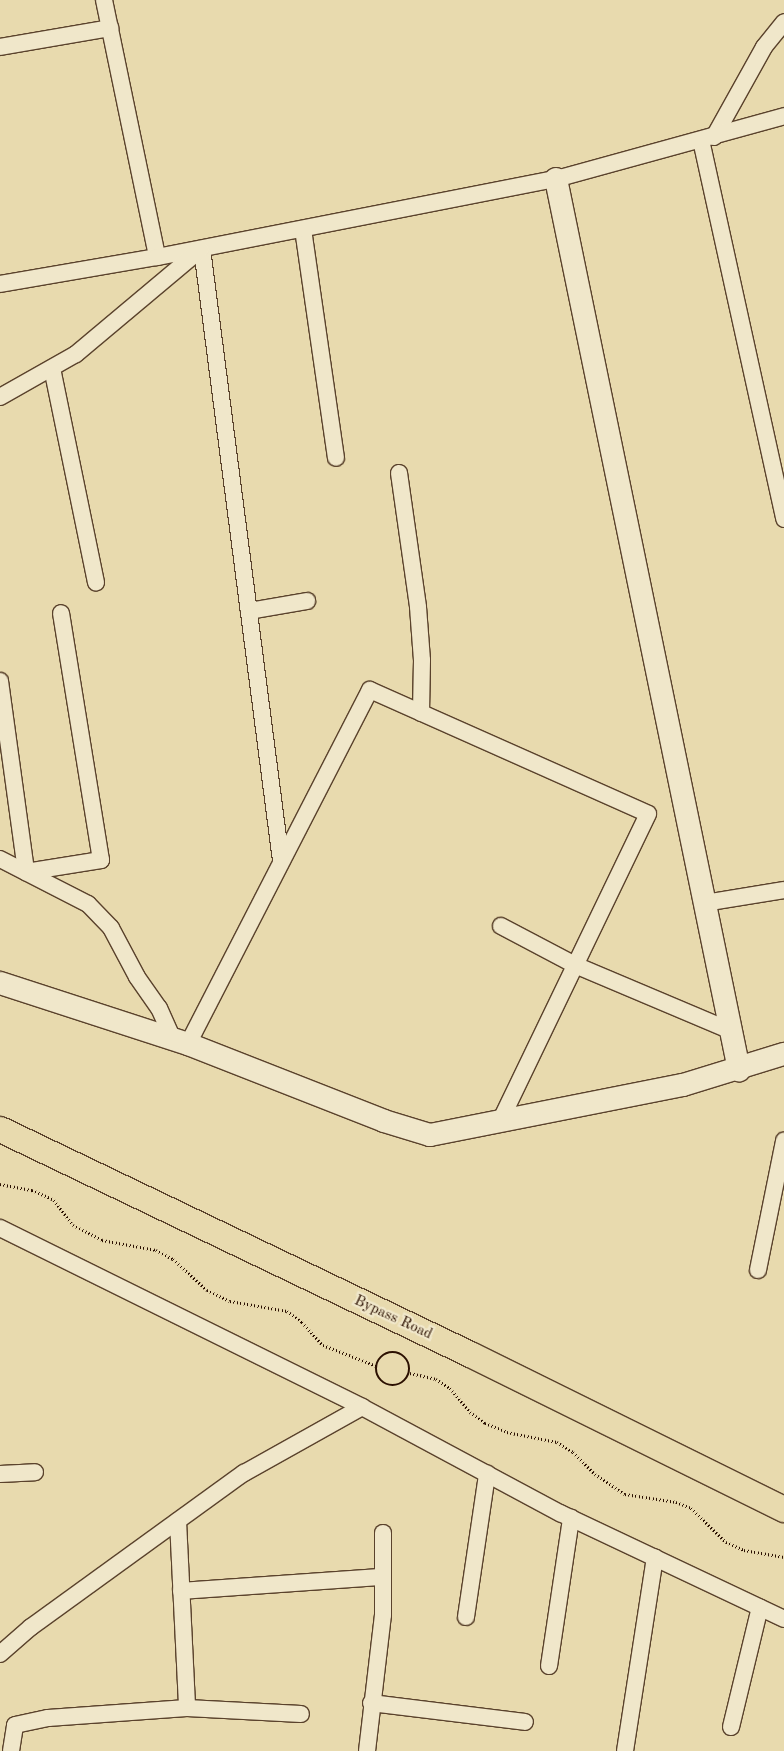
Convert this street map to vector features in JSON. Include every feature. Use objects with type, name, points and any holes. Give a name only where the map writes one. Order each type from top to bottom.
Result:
[{"type":"main road","name":"Bypass Road","points":[[0,1129],[236,1245],[472,1355],[784,1509]]},
{"type":"street","points":[[104,0],[157,257]]},
{"type":"street","points":[[784,22],[764,47],[708,138],[784,519]]},
{"type":"street","points":[[0,47],[110,28]]},
{"type":"street","points":[[0,284],[157,257],[556,179],[784,116]]},
{"type":"street","points":[[556,179],[739,1070]]},
{"type":"street","points":[[303,229],[336,458]]},
{"type":"street","points":[[0,398],[76,354],[202,248]]},
{"type":"street","points":[[202,248],[281,861]]},
{"type":"street","points":[[52,368],[96,583]]},
{"type":"street","points":[[399,473],[418,607],[422,660],[421,713]]},
{"type":"street","points":[[249,611],[307,601]]},
{"type":"street","points":[[26,872],[101,860],[62,613]]},
{"type":"street","points":[[0,681],[26,872]]},
{"type":"street","points":[[181,1042],[281,861],[370,690],[648,814],[500,1121]]},
{"type":"street","points":[[0,859],[88,904],[111,928],[137,977],[181,1042]]},
{"type":"street","points":[[704,903],[784,890]]},
{"type":"street","points":[[500,926],[575,966],[731,1031]]},
{"type":"street","points":[[0,983],[181,1042],[384,1121],[430,1135],[683,1086],[739,1070],[784,1054]]},
{"type":"street","points":[[758,1270],[777,1219],[784,1141]]},
{"type":"street","points":[[1,1229],[362,1407],[571,1518],[784,1618]]},
{"type":"street","points":[[0,1654],[31,1627],[244,1473],[362,1407]]},
{"type":"street","points":[[0,1474],[35,1472]]},
{"type":"street","points":[[466,1618],[487,1474]]},
{"type":"street","points":[[549,1666],[571,1518]]},
{"type":"street","points":[[178,1521],[187,1708]]},
{"type":"street","points":[[367,1751],[371,1703],[383,1615],[384,1533]]},
{"type":"street","points":[[625,1751],[655,1557]]},
{"type":"street","points":[[181,1591],[383,1577]]},
{"type":"street","points":[[731,1727],[760,1607]]},
{"type":"street","points":[[371,1703],[525,1722]]},
{"type":"street","points":[[11,1751],[15,1725],[48,1718],[187,1708],[301,1714]]},
{"type":"path","points":[[0,1184],[26,1188],[54,1200],[73,1224],[102,1240],[156,1250],[173,1259],[208,1290],[230,1301],[287,1311],[302,1322],[323,1345],[377,1366]]},
{"type":"path","points":[[388,1353],[400,1353],[409,1361],[410,1373],[404,1383],[387,1385],[378,1377],[377,1366],[388,1353]]},
{"type":"path","points":[[410,1373],[436,1380],[450,1388],[470,1412],[485,1423],[507,1432],[557,1442],[573,1452],[595,1474],[625,1494],[676,1502],[691,1508],[726,1542],[744,1550],[784,1557]]}]
